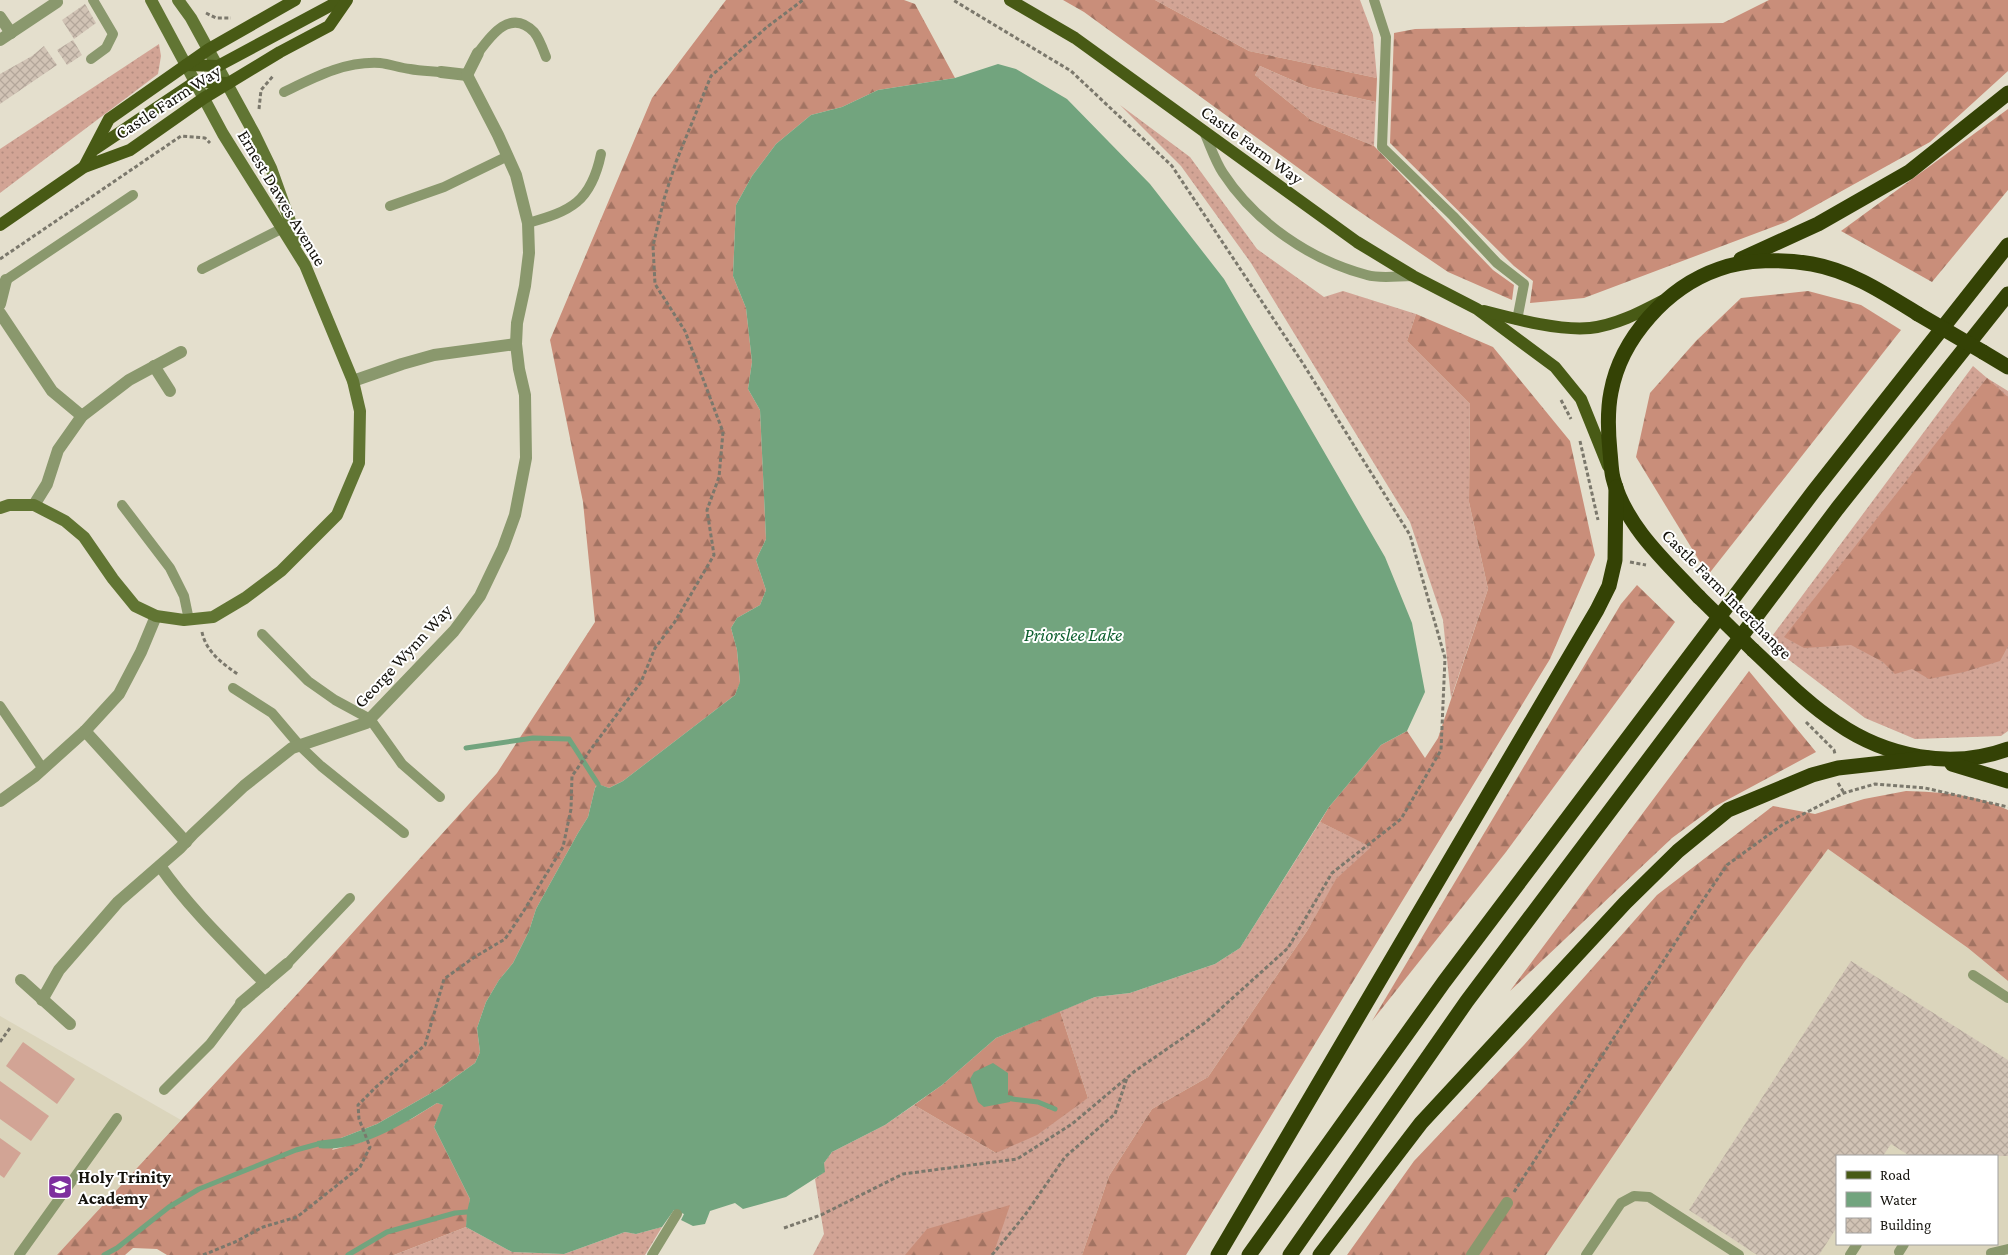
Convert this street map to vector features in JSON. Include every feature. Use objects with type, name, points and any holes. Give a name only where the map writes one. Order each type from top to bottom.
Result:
[{"type":"highway","points":[[1719,269],[1818,224],[1909,172],[2008,92]]},
{"type":"highway","points":[[1249,1255],[1456,966],[1814,491],[2008,245]]},
{"type":"highway","name":"Castle Farm Interchange","points":[[2008,367],[1854,277],[1820,265],[1798,262],[1761,261],[1719,269],[1694,281],[1672,296],[1643,324],[1635,335],[1616,372],[1609,406],[1608,438],[1615,482],[1628,511],[1658,553],[1699,597],[1754,650],[1837,724],[1854,734],[1892,750],[1932,759],[1975,757],[2008,749]]},
{"type":"highway","points":[[1290,1255],[1473,993],[1837,509],[2008,294]]},
{"type":"highway","points":[[1218,1255],[1597,610],[1609,586],[1616,560],[1615,482]]},
{"type":"highway","points":[[1320,1255],[1421,1123],[1625,903],[1678,851],[1728,810],[1812,775],[1838,768],[1932,759],[1967,767],[2008,781]]},
{"type":"main road","points":[[84,167],[108,119],[209,49],[295,0]]},
{"type":"main road","points":[[186,65],[218,66],[341,0]]},
{"type":"main road","name":"Castle Farm Way","points":[[0,225],[84,167],[130,150],[204,98],[328,26],[347,0]]},
{"type":"main road","name":"Castle Farm Way","points":[[1010,0],[1075,38],[1357,242],[1413,276],[1477,309],[1555,367],[1581,399],[1615,482]]},
{"type":"main road","points":[[93,150],[195,82],[228,84]]},
{"type":"main road","name":"Castle Farm Way","points":[[1477,309],[1544,325],[1588,328],[1615,323],[1634,316],[1672,296]]},
{"type":"street","name":"Ernest Dawes Avenue","points":[[0,508],[9,505],[34,505],[65,521],[84,537],[113,579],[135,606],[156,616],[189,620],[213,617],[245,598],[281,570],[337,515],[358,463],[360,411],[353,381],[305,265],[223,134],[151,0]]},
{"type":"street","points":[[178,0],[209,49],[271,168],[305,265]]},
{"type":"street","points":[[0,40],[60,1]]},
{"type":"street","points":[[0,17],[11,33]]},
{"type":"street","points":[[441,72],[466,75],[478,53]]},
{"type":"street","name":"George Wynn Way","points":[[42,1000],[60,970],[92,930],[118,902],[160,866],[244,786],[292,748],[366,723],[454,631],[480,596],[503,548],[515,515],[526,458],[525,395],[516,344],[517,323],[526,286],[529,253],[528,223],[516,175],[466,75]]},
{"type":"street","points":[[0,304],[6,280]]},
{"type":"street","points":[[0,313],[52,391],[82,416]]},
{"type":"street","points":[[353,381],[434,355],[516,344]]},
{"type":"street","points":[[34,505],[47,484],[58,450],[82,416],[129,380],[181,352]]},
{"type":"street","points":[[154,366],[170,390]]},
{"type":"street","points":[[0,801],[43,769],[85,731],[119,694],[141,652],[156,616]]},
{"type":"street","points":[[85,731],[186,842]]},
{"type":"street","points":[[160,866],[177,890],[199,915],[265,983]]},
{"type":"street","points":[[241,1003],[287,964]]},
{"type":"street","points":[[21,980],[70,1024]]},
{"type":"street","points":[[1472,1255],[1507,1203]]},
{"type":"lane","points":[[91,59],[106,48],[112,34],[93,0]]},
{"type":"lane","points":[[1374,0],[1386,37],[1382,147],[1453,216],[1497,263],[1524,284],[1517,320]]},
{"type":"lane","points":[[478,53],[487,40],[500,27],[509,22],[522,24],[534,32],[546,57]]},
{"type":"lane","points":[[284,92],[321,74],[341,67],[363,64],[381,63],[411,70],[441,72]]},
{"type":"lane","points":[[1204,132],[1222,172],[1242,198],[1261,218],[1297,244],[1330,262],[1368,276],[1413,276]]},
{"type":"lane","points":[[528,223],[559,214],[571,208],[583,196],[592,180],[601,154]]},
{"type":"lane","points":[[390,206],[444,187],[508,156]]},
{"type":"lane","points":[[6,280],[133,195]]},
{"type":"lane","points":[[202,269],[283,228]]},
{"type":"lane","points":[[122,505],[170,568],[184,596],[189,620]]},
{"type":"lane","points":[[262,634],[308,681],[335,700],[370,719],[402,764],[440,798]]},
{"type":"lane","points":[[233,688],[272,713],[300,746],[321,766],[404,833]]},
{"type":"lane","points":[[0,706],[43,769]]},
{"type":"lane","points":[[287,964],[350,898]]},
{"type":"lane","points":[[1973,975],[2008,998]]},
{"type":"lane","points":[[164,1090],[210,1044],[241,1003]]},
{"type":"lane","points":[[18,1255],[117,1118]]},
{"type":"lane","points":[[1586,1255],[1621,1203],[1634,1196],[1649,1197],[1738,1255]]},
{"type":"lane","points":[[652,1255],[677,1214]]},
{"type":"lane","points":[[1990,1251],[2008,1248]]},
{"type":"path","points":[[203,1255],[235,1242],[263,1227],[297,1217],[360,1167],[370,1147],[359,1119],[358,1105],[425,1045],[444,979],[473,958],[505,939],[523,912],[562,847],[571,809],[572,776],[641,682],[655,648],[674,622],[714,554],[707,510],[719,477],[723,432],[685,331],[655,284],[654,246],[664,199],[676,162],[711,76],[767,27],[803,0]]},
{"type":"path","points":[[784,1228],[821,1214],[903,1174],[1017,1159],[1072,1124],[1127,1077],[1206,1022],[1288,948],[1332,873],[1402,818],[1441,750],[1446,658],[1410,535],[1302,362],[1172,166],[1071,71],[953,0]]},
{"type":"path","points":[[202,10],[216,18],[233,18]]},
{"type":"path","points":[[259,111],[261,90],[281,70]]},
{"type":"path","points":[[0,259],[181,136],[205,138],[211,143],[213,141]]},
{"type":"path","points":[[1557,393],[1572,420]]},
{"type":"path","points":[[1579,436],[1591,482],[1598,522]]},
{"type":"path","points":[[1805,721],[1834,750],[1835,756]]},
{"type":"path","points":[[1507,1203],[1697,909],[1728,865],[1782,825],[1814,807],[1844,793],[1875,784],[1925,788],[2008,807]]},
{"type":"path","points":[[0,1042],[10,1028]]},
{"type":"path","points":[[992,1255],[1025,1215],[1065,1157],[1115,1114],[1127,1077]]},
{"type":"shaded area","points":[[1155,0],[1360,0],[1373,35],[1377,78],[1249,51]]},
{"type":"shaded area","points":[[159,44],[161,56],[158,74],[0,193],[0,149]]},
{"type":"shaded area","points":[[1260,66],[1308,87],[1376,102],[1374,146],[1311,120],[1255,75]]},
{"type":"shaded area","points":[[1120,105],[1190,157],[1257,249],[1324,297],[1343,291],[1416,314],[1407,341],[1470,404],[1469,502],[1488,589],[1451,698],[1443,620],[1410,522],[1251,263],[1181,166]]},
{"type":"shaded area","points":[[1973,366],[1987,378],[2008,391],[2008,731],[2001,736],[1915,739],[1865,718],[1767,643]]},
{"type":"shaded area","points":[[1320,822],[1372,847],[1336,880],[1307,931],[1208,1077],[1152,1109],[1109,1176],[1082,1255],[813,1255],[824,1234],[815,1179],[824,1172],[824,1163],[832,1152],[885,1125],[914,1105],[996,1153],[1088,1098],[1060,1011],[1095,997],[1130,993],[1215,964],[1240,948]]},
{"type":"shaded area","points":[[1828,849],[1968,948],[2008,981],[2008,1255],[1546,1255],[1745,961]]},
{"type":"shaded area","name":"Holy Trinity Academy","points":[[0,1016],[181,1120],[57,1255],[0,1255]]},
{"type":"shaded area","points":[[23,1042],[75,1079],[57,1104],[6,1066]]},
{"type":"shaded area","points":[[0,1081],[49,1116],[31,1141],[0,1119]]},
{"type":"shaded area","points":[[0,1138],[21,1153],[4,1178],[0,1175]]},
{"type":"shaded area","points":[[466,1227],[512,1252],[564,1254],[625,1232],[636,1234],[662,1227],[645,1255],[394,1255]]},
{"type":"green space","points":[[726,0],[904,0],[915,4],[955,78],[878,90],[842,107],[811,115],[776,144],[752,176],[736,205],[733,276],[746,308],[752,362],[748,389],[760,410],[766,539],[756,560],[766,590],[760,605],[737,618],[731,628],[737,650],[740,683],[735,695],[623,781],[609,788],[597,784],[588,817],[536,909],[529,931],[513,963],[499,980],[486,1002],[477,1028],[480,1052],[475,1063],[440,1088],[377,1124],[341,1138],[332,1150],[365,1141],[413,1118],[437,1103],[444,1105],[434,1127],[470,1199],[466,1227],[394,1255],[167,1255],[157,1249],[133,1248],[125,1255],[57,1255],[497,773],[595,622],[583,502],[550,340],[652,98]]},
{"type":"green space","points":[[1063,0],[1155,0],[1249,51],[1377,78],[1376,102],[1308,87],[1260,66],[1255,75],[1311,120],[1374,146],[1493,270],[1514,285],[1512,300],[1448,272],[1341,199],[1084,12]]},
{"type":"green space","points":[[1769,0],[2008,0],[2008,71],[1930,142],[1786,222],[1584,298],[1530,303],[1533,281],[1514,266],[1390,143],[1394,33],[1415,29],[1723,23]]},
{"type":"green space","points":[[2008,109],[2008,190],[1932,282],[1841,231]]},
{"type":"green space","points":[[1808,291],[1861,305],[1901,330],[1708,575],[1636,457],[1650,393],[1696,341],[1741,298]]},
{"type":"green space","points":[[1416,314],[1493,347],[1570,441],[1595,555],[1550,659],[1186,1255],[1082,1255],[1109,1176],[1152,1109],[1208,1077],[1307,931],[1336,879],[1371,847],[1320,822],[1329,807],[1381,745],[1407,731],[1425,758],[1438,738],[1488,589],[1469,502],[1470,404],[1407,341]]},
{"type":"green space","points":[[1987,378],[2008,397],[2008,646],[2000,661],[1964,672],[1929,679],[1912,669],[1895,674],[1883,662],[1851,645],[1804,648],[1784,637]]},
{"type":"green space","points":[[1637,585],[1675,622],[1506,852],[1372,1021],[1621,604]]},
{"type":"green space","points":[[1749,671],[1816,752],[1714,807],[1672,838],[1510,991]]},
{"type":"green space","points":[[1906,791],[1945,793],[1971,797],[2008,810],[2008,981],[1968,948],[1828,849],[1745,961],[1546,1255],[1347,1255],[1414,1161],[1524,1045],[1657,895],[1773,806],[1815,814],[1864,799]]},
{"type":"green space","points":[[1060,1011],[1088,1098],[1037,1135],[996,1153],[914,1105],[942,1085],[996,1038]]},
{"type":"green space","points":[[1010,1205],[993,1255],[905,1255],[927,1229]]},
{"type":"water","name":"Priorslee Lake","points":[[998,64],[1016,69],[1067,99],[1150,184],[1224,279],[1385,557],[1412,623],[1425,692],[1407,731],[1381,745],[1329,807],[1240,948],[1215,964],[1130,993],[1095,997],[996,1038],[942,1085],[885,1125],[832,1152],[824,1163],[825,1172],[786,1197],[743,1209],[735,1203],[710,1211],[705,1224],[693,1226],[681,1220],[684,1214],[674,1210],[662,1227],[636,1234],[625,1232],[564,1254],[512,1252],[466,1227],[470,1199],[434,1127],[443,1105],[437,1103],[381,1135],[349,1146],[319,1148],[317,1141],[341,1138],[377,1124],[440,1088],[475,1063],[480,1052],[477,1028],[486,1002],[499,980],[513,963],[529,931],[536,909],[588,817],[595,788],[598,784],[609,788],[623,781],[735,695],[740,682],[737,650],[731,628],[737,618],[760,605],[766,590],[756,560],[766,539],[760,410],[748,389],[752,362],[746,308],[733,276],[736,205],[752,176],[776,144],[811,115],[842,107],[878,90],[955,78]]},
{"type":"water","points":[[993,1063],[1008,1073],[1008,1095],[1013,1096],[1010,1102],[984,1107],[978,1102],[970,1079],[974,1072]]},
{"type":"building","points":[[85,4],[96,23],[74,39],[62,20]]},
{"type":"building","points":[[73,40],[82,55],[67,65],[57,50]]},
{"type":"building","points":[[44,46],[57,65],[0,104],[0,74],[32,56]]},
{"type":"building","points":[[1851,961],[2008,1060],[2008,1156],[1908,1155],[1891,1144],[1884,1155],[1836,1155],[1836,1229],[1819,1255],[1757,1255],[1689,1210]]},
{"type":"waterway","points":[[466,748],[533,738],[569,739],[598,784]]},
{"type":"waterway","points":[[1012,1099],[1038,1102],[1055,1109]]},
{"type":"waterway","points":[[104,1255],[117,1248],[169,1207],[199,1189],[296,1150],[318,1144]]},
{"type":"waterway","points":[[348,1255],[387,1232],[455,1213],[467,1212]]},
{"type":"place","name":"Holy Trinity Academy","points":[[60,1187]]}]
